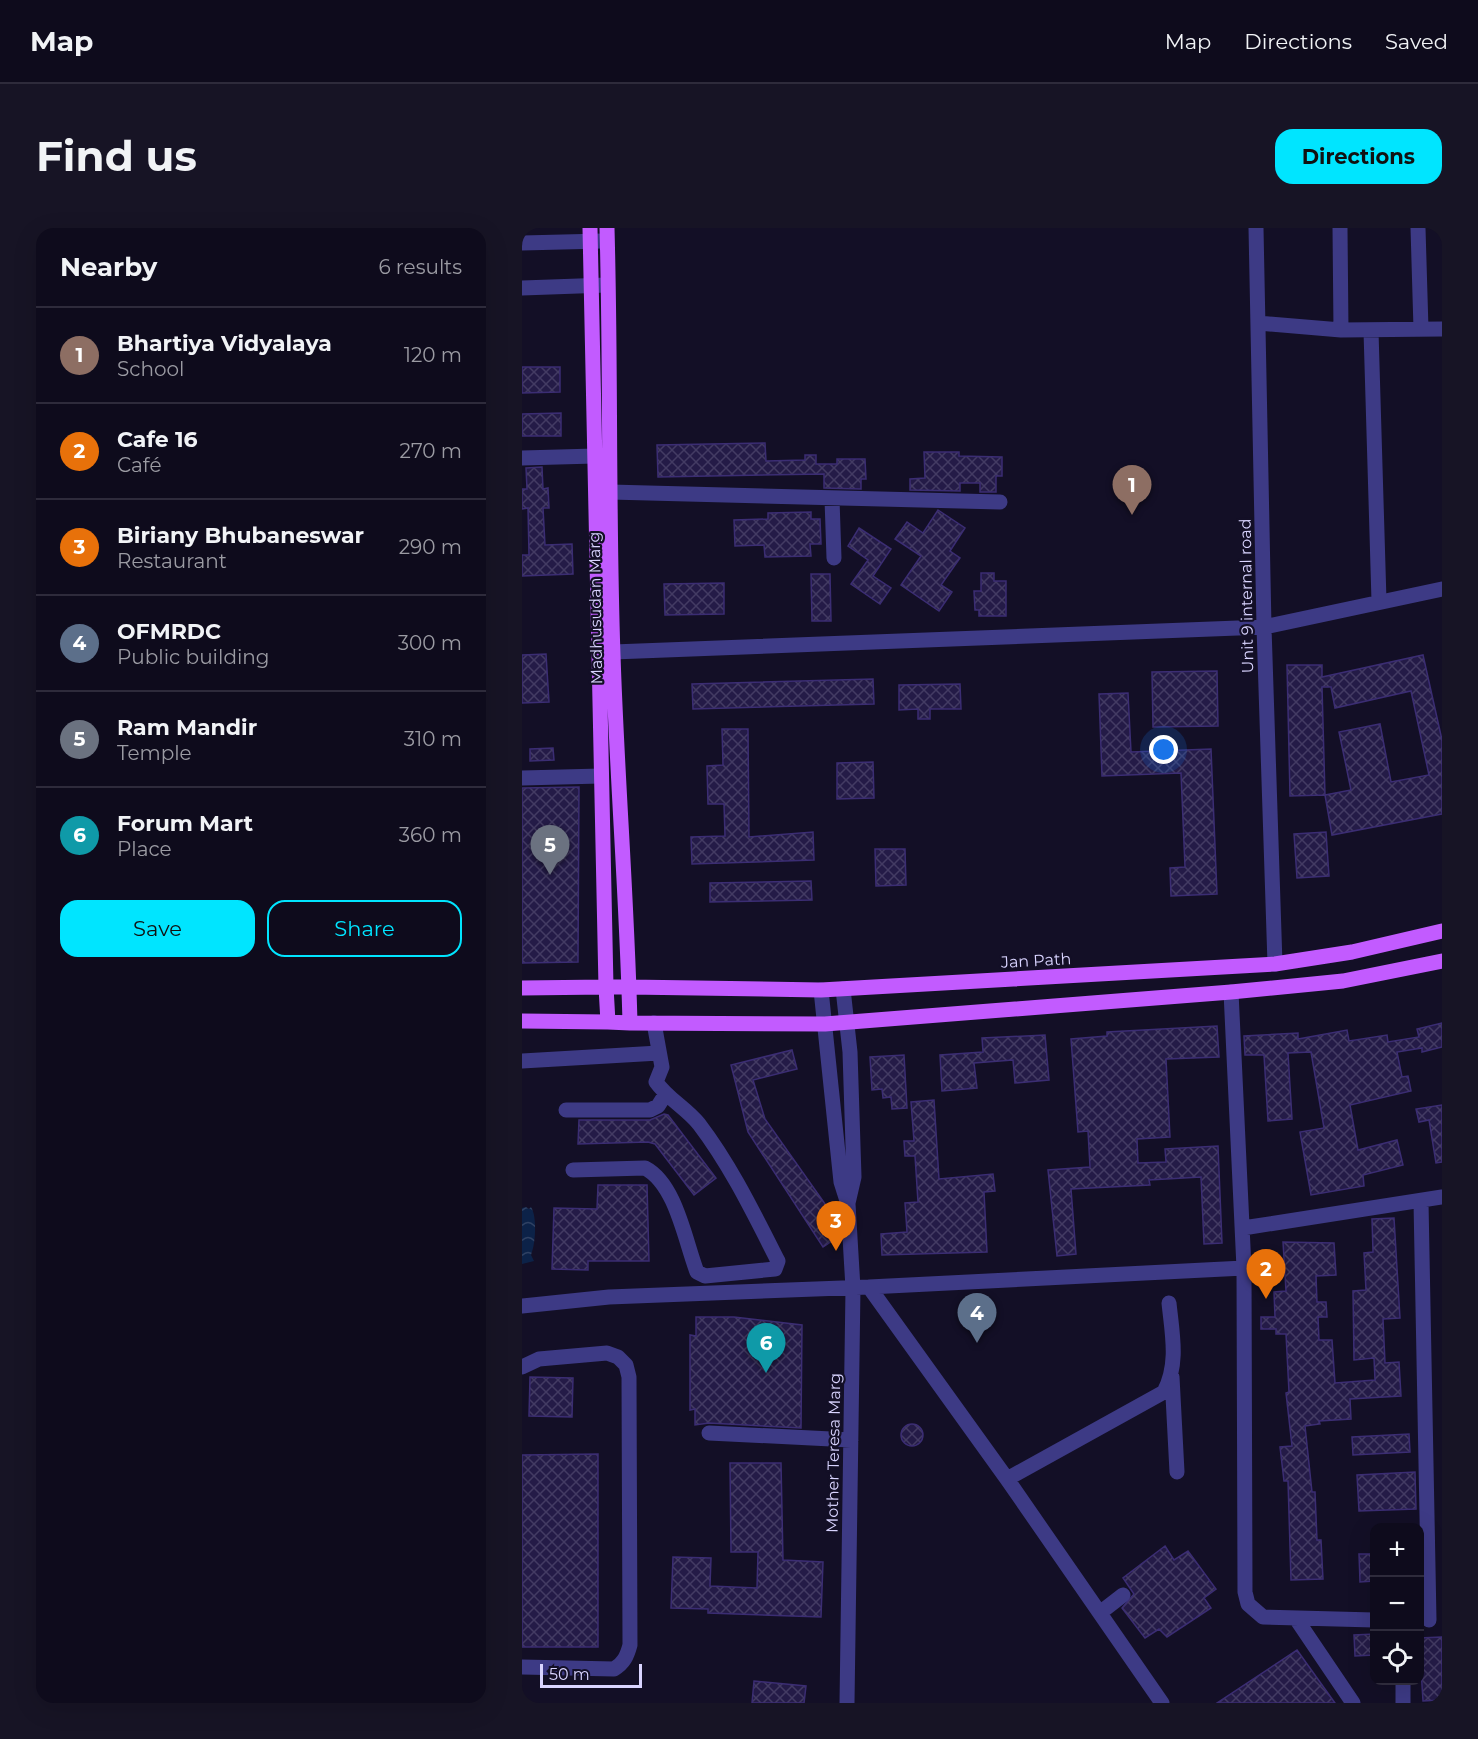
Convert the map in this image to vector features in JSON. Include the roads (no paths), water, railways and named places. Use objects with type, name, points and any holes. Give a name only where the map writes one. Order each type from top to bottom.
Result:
[{"type":"main road","name":"Madhusudan Marg","points":[[590,235],[608,1022]]},
{"type":"main road","name":"Madhusudan Marg","points":[[607,235],[613,652],[630,1023]]},
{"type":"main road","name":"Jan Path","points":[[606,987],[821,990],[1275,964],[1352,952],[1442,931]]},
{"type":"main road","points":[[522,1021],[825,1024],[1343,981],[1442,961]]},
{"type":"main road","points":[[522,988],[606,987]]},
{"type":"street","name":"Unit 9 internal road","points":[[1256,228],[1264,627],[1275,964]]},
{"type":"street","points":[[1340,228],[1341,330]]},
{"type":"street","points":[[1418,228],[1421,329]]},
{"type":"street","points":[[522,243],[607,235]]},
{"type":"street","points":[[522,288],[608,285]]},
{"type":"street","points":[[1258,323],[1371,331],[1442,329]]},
{"type":"street","points":[[1371,331],[1379,600]]},
{"type":"street","points":[[522,458],[595,456]]},
{"type":"street","points":[[610,492],[1000,502]]},
{"type":"street","points":[[832,499],[834,558]]},
{"type":"street","points":[[613,652],[1264,627],[1379,600],[1442,589]]},
{"type":"street","points":[[522,778],[601,776]]},
{"type":"street","name":"Mother Teresa Marg","points":[[843,988],[847,1022],[854,1177],[848,1204]]},
{"type":"street","name":"Mother Teresa Marg","points":[[821,990],[841,1182],[848,1204],[853,1288],[848,1703]]},
{"type":"street","points":[[1232,992],[1244,1268],[1245,1592],[1248,1604],[1263,1617],[1297,1620],[1370,1620]]},
{"type":"street","points":[[573,1170],[645,1168],[654,1173],[673,1200],[697,1272],[705,1276],[775,1269],[778,1261],[736,1181],[699,1124],[688,1112],[665,1095],[656,1082],[662,1067],[654,1023]]},
{"type":"street","points":[[522,1061],[659,1053]]},
{"type":"street","points":[[566,1110],[650,1110],[658,1106],[665,1095]]},
{"type":"street","points":[[1242,1228],[1442,1197]]},
{"type":"street","points":[[1421,1202],[1430,1620]]},
{"type":"street","points":[[522,1306],[609,1297],[853,1288],[1244,1268]]},
{"type":"street","points":[[869,1287],[1101,1612],[1162,1703]]},
{"type":"street","points":[[1169,1303],[1174,1362],[1172,1377],[1177,1472]]},
{"type":"street","points":[[522,1367],[539,1359],[607,1353],[618,1357],[626,1365],[629,1389],[630,1645],[621,1665],[614,1669],[522,1666]]},
{"type":"street","points":[[1007,1479],[1156,1398],[1164,1392],[1172,1377]]},
{"type":"street","points":[[1426,1418],[1442,1419]]},
{"type":"street","points":[[709,1433],[851,1440]]},
{"type":"street","points":[[1101,1612],[1123,1595]]},
{"type":"street","points":[[1297,1620],[1353,1703]]},
{"type":"street","points":[[1403,1685],[1403,1703]]},
{"type":"water","points":[[531,1207],[535,1223],[531,1255],[534,1261],[522,1264],[522,1208],[529,1209]]},
{"type":"place","name":"Bhartiya Vidyalaya","points":[[1132,515]]},
{"type":"place","name":"Ram Mandir","points":[[550,875]]},
{"type":"place","name":"Biriany Bhubaneswar","points":[[836,1251]]},
{"type":"place","name":"Cafe 16","points":[[1266,1299]]},
{"type":"place","name":"OFMRDC","points":[[977,1343]]},
{"type":"place","name":"Forum Mart","points":[[766,1373]]}]
